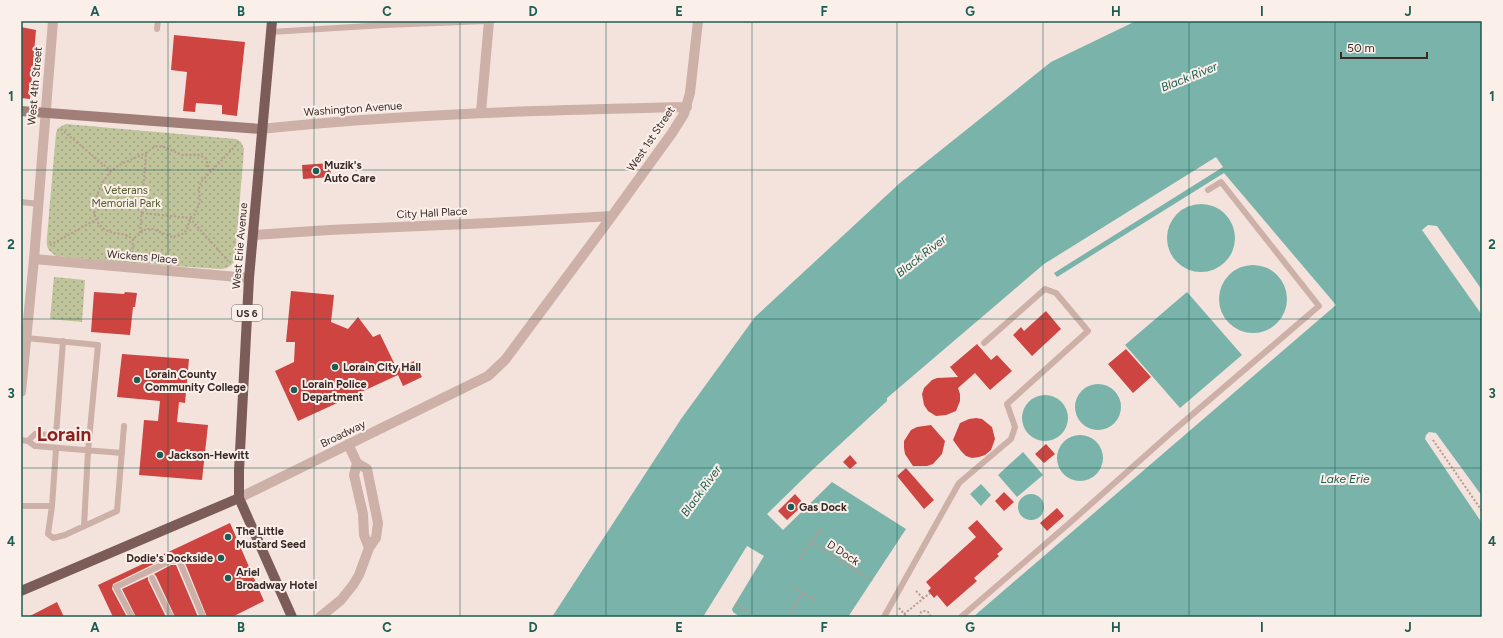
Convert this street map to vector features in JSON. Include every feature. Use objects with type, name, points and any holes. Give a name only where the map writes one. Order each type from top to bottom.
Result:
[{"type":"main road","name":"West Erie Avenue","points":[[239,498],[239,471],[249,278],[261,129],[272,21]]},
{"type":"main road","name":"US 6","points":[[239,498],[292,617]]},
{"type":"main road","name":"Broadway","points":[[21,591],[239,498]]},
{"type":"street","name":"West 4th Street","points":[[21,392],[34,259],[52,21]]},
{"type":"street","points":[[481,112],[488,21]]},
{"type":"street","name":"West 1st Street","points":[[612,216],[672,133],[687,106],[691,87],[698,21]]},
{"type":"street","name":"Washington Avenue","points":[[21,111],[261,129],[307,124],[481,112],[687,106]]},
{"type":"street","name":"City Hall Place","points":[[253,235],[612,216]]},
{"type":"street","name":"Broadway","points":[[239,498],[488,376],[518,344],[612,216]]},
{"type":"street","name":"Wickens Place","points":[[34,259],[249,278]]},
{"type":"street","points":[[320,617],[341,600],[353,585],[359,575],[369,548],[376,538],[378,523],[367,469],[357,464],[348,444]]},
{"type":"street","points":[[357,464],[354,475],[363,514],[364,535],[369,548]]},
{"type":"lane","points":[[157,29],[158,21]]},
{"type":"lane","points":[[270,32],[385,23],[488,21]]},
{"type":"lane","points":[[960,617],[1319,306],[1221,182],[1208,190]]},
{"type":"lane","points":[[21,202],[38,204]]},
{"type":"lane","points":[[884,617],[959,483],[1011,439],[1015,427],[1008,404],[1088,331],[1056,293],[1045,290],[984,343]]},
{"type":"lane","points":[[26,338],[98,345],[88,451],[84,526]]},
{"type":"lane","points":[[56,435],[63,341]]},
{"type":"lane","points":[[56,449],[52,506],[48,534],[54,538],[65,535],[117,511],[124,426]]},
{"type":"lane","points":[[28,441],[35,434],[90,437]]},
{"type":"lane","points":[[21,440],[28,441],[35,446],[56,449],[122,453]]},
{"type":"lane","points":[[21,506],[52,506]]},
{"type":"lane","points":[[132,617],[116,587],[170,561],[179,560],[203,617]]},
{"type":"lane","points":[[152,578],[171,617]]},
{"type":"path","points":[[61,129],[111,171]]},
{"type":"path","points":[[131,263],[133,239],[146,229],[153,229],[172,237],[181,235],[187,230],[190,218],[195,214],[200,201],[199,188],[201,182],[238,143]]},
{"type":"path","points":[[133,239],[123,234],[115,234],[104,229],[97,219],[95,207],[97,193],[111,171],[119,165],[146,153],[155,146],[164,147],[182,155],[200,155],[206,160],[210,172]]},
{"type":"path","points":[[140,234],[146,153]]},
{"type":"path","points":[[142,213],[190,218],[228,261]]},
{"type":"path","points":[[50,245],[97,219]]},
{"type":"path","points":[[1433,440],[1482,511]]},
{"type":"path","points":[[800,559],[822,526]]},
{"type":"path","name":"D Dock","points":[[811,542],[872,581]]},
{"type":"path","points":[[791,584],[817,602]]},
{"type":"path","points":[[916,591],[923,598]]},
{"type":"path","points":[[788,617],[803,593]]},
{"type":"path","points":[[904,614],[930,593]]},
{"type":"path","points":[[893,601],[907,617]]},
{"type":"path","points":[[736,603],[750,612]]},
{"type":"path","points":[[919,617],[921,612],[924,611],[928,612],[931,617]]},
{"type":"green space","name":"Veterans Memorial Park","points":[[66,124],[236,139],[241,142],[244,149],[235,259],[233,263],[228,267],[220,269],[131,263],[56,256],[53,254],[47,246],[47,240],[56,133],[58,128]]},
{"type":"green space","points":[[54,277],[85,280],[82,322],[50,319]]},
{"type":"water","points":[[1136,21],[1482,21],[1482,617],[973,617],[1336,305],[1224,173],[1057,277],[1054,273],[1223,167],[1216,157],[1044,264],[887,398],[887,401],[767,514],[783,530],[832,482],[906,529],[848,617],[740,617],[733,612],[732,609],[764,556],[747,546],[703,617],[552,617],[681,419],[755,317],[901,182],[1051,62]]},
{"type":"water","points":[[1201,204],[1214,207],[1225,214],[1232,225],[1235,238],[1232,251],[1225,262],[1214,269],[1201,272],[1188,269],[1177,262],[1170,251],[1167,238],[1170,225],[1177,214],[1188,207]]},
{"type":"water","points":[[1253,265],[1266,268],[1277,275],[1284,286],[1287,299],[1284,312],[1277,323],[1266,330],[1253,333],[1240,330],[1229,323],[1222,312],[1219,299],[1222,286],[1229,275],[1240,268]]},
{"type":"water","points":[[1187,292],[1242,355],[1180,408],[1125,345]]},
{"type":"water","points":[[1098,384],[1111,388],[1117,394],[1121,407],[1117,420],[1111,426],[1098,430],[1085,426],[1079,420],[1075,407],[1079,394],[1085,388]]},
{"type":"water","points":[[1045,395],[1058,399],[1064,405],[1068,418],[1064,431],[1058,437],[1045,441],[1032,437],[1026,431],[1022,418],[1026,405],[1032,399]]},
{"type":"water","points":[[1080,435],[1093,439],[1099,445],[1103,458],[1099,471],[1093,477],[1080,481],[1067,477],[1061,471],[1057,458],[1061,445],[1067,439]]},
{"type":"water","points":[[1023,452],[1043,475],[1017,497],[998,475]]},
{"type":"water","points":[[981,484],[991,495],[981,506],[970,494]]},
{"type":"water","points":[[1031,494],[1040,498],[1044,507],[1040,516],[1031,520],[1022,516],[1018,507],[1022,498]]},
{"type":"pier","points":[[1428,225],[1437,226],[1482,290],[1482,315],[1422,230]]},
{"type":"pier","points":[[1429,432],[1436,433],[1482,496],[1482,523],[1425,439]]},
{"type":"building","points":[[21,27],[36,30],[30,99],[21,98]]},
{"type":"building","points":[[174,35],[245,42],[237,116],[222,114],[222,105],[196,103],[195,112],[183,111],[187,72],[171,70]]},
{"type":"building","name":"Muzik's Auto Care","points":[[330,163],[331,177],[303,179],[302,165]]},
{"type":"building","points":[[291,291],[334,295],[331,322],[348,329],[358,317],[373,337],[380,334],[397,369],[414,361],[422,377],[403,386],[398,375],[298,421],[275,371],[294,362],[295,342],[286,342]]},
{"type":"building","points":[[94,292],[124,294],[125,292],[137,293],[135,307],[133,307],[130,335],[91,332]]},
{"type":"building","points":[[1046,311],[1061,329],[1032,356],[1013,335],[1021,327],[1024,331]]},
{"type":"building","points":[[977,344],[991,360],[997,355],[1012,371],[990,390],[975,373],[958,388],[960,401],[956,411],[946,415],[936,416],[928,411],[924,405],[922,394],[924,388],[932,380],[937,378],[958,377],[950,367]]},
{"type":"building","points":[[1126,349],[1151,377],[1133,393],[1108,364]]},
{"type":"building","points":[[122,354],[189,359],[185,403],[179,402],[177,422],[208,425],[202,480],[139,475],[144,420],[158,421],[160,401],[117,397]]},
{"type":"building","points":[[976,418],[982,419],[992,427],[995,439],[991,450],[985,455],[972,458],[966,456],[953,440],[960,423]]},
{"type":"building","points":[[931,425],[945,441],[942,454],[933,464],[927,466],[913,466],[905,454],[904,441],[911,430],[917,427]]},
{"type":"building","points":[[1046,444],[1055,454],[1044,463],[1035,454]]},
{"type":"building","points":[[850,455],[857,463],[850,469],[843,462]]},
{"type":"building","points":[[906,468],[934,500],[924,509],[897,476]]},
{"type":"building","points":[[1004,492],[1014,502],[1004,511],[995,501]]},
{"type":"building","name":"Gas Dock","points":[[795,494],[804,504],[787,520],[778,511]]},
{"type":"building","points":[[1057,508],[1064,516],[1047,531],[1040,523]]},
{"type":"building","points":[[977,520],[1003,549],[997,554],[999,556],[974,578],[977,581],[947,607],[937,595],[934,598],[928,591],[931,588],[926,582],[976,537],[968,528]]},
{"type":"building","points":[[230,523],[264,601],[232,617],[207,617],[183,558],[178,556],[168,557],[113,584],[112,589],[127,617],[113,617],[98,585]]},
{"type":"building","points":[[171,565],[176,565],[198,617],[175,617],[154,574]]},
{"type":"building","points":[[148,577],[148,580],[166,617],[136,617],[122,589]]},
{"type":"building","points":[[57,602],[64,617],[28,617]]},
{"type":"place","name":"Muzik's Auto Care","points":[[316,171]]},
{"type":"place","name":"Lorain City Hall","points":[[335,367]]},
{"type":"place","name":"Lorain County Community College","points":[[137,380]]},
{"type":"place","name":"Lorain Police Department","points":[[294,390]]},
{"type":"place","name":"Jackson-Hewitt","points":[[160,455]]},
{"type":"place","name":"Gas Dock","points":[[791,507]]},
{"type":"place","name":"The Little Mustard Seed","points":[[228,537]]},
{"type":"place","name":"Dodie's Dockside","points":[[221,558]]},
{"type":"place","name":"Ariel Broadway Hotel","points":[[228,578]]},
{"type":"district","name":"Lorain","points":[[64,434]]},
{"type":"water label","name":"Black River","points":[[1189,77]]},
{"type":"water label","name":"Black River","points":[[921,256]]},
{"type":"water label","name":"Lake Erie","points":[[1345,479]]},
{"type":"water label","name":"Black River","points":[[701,491]]}]
